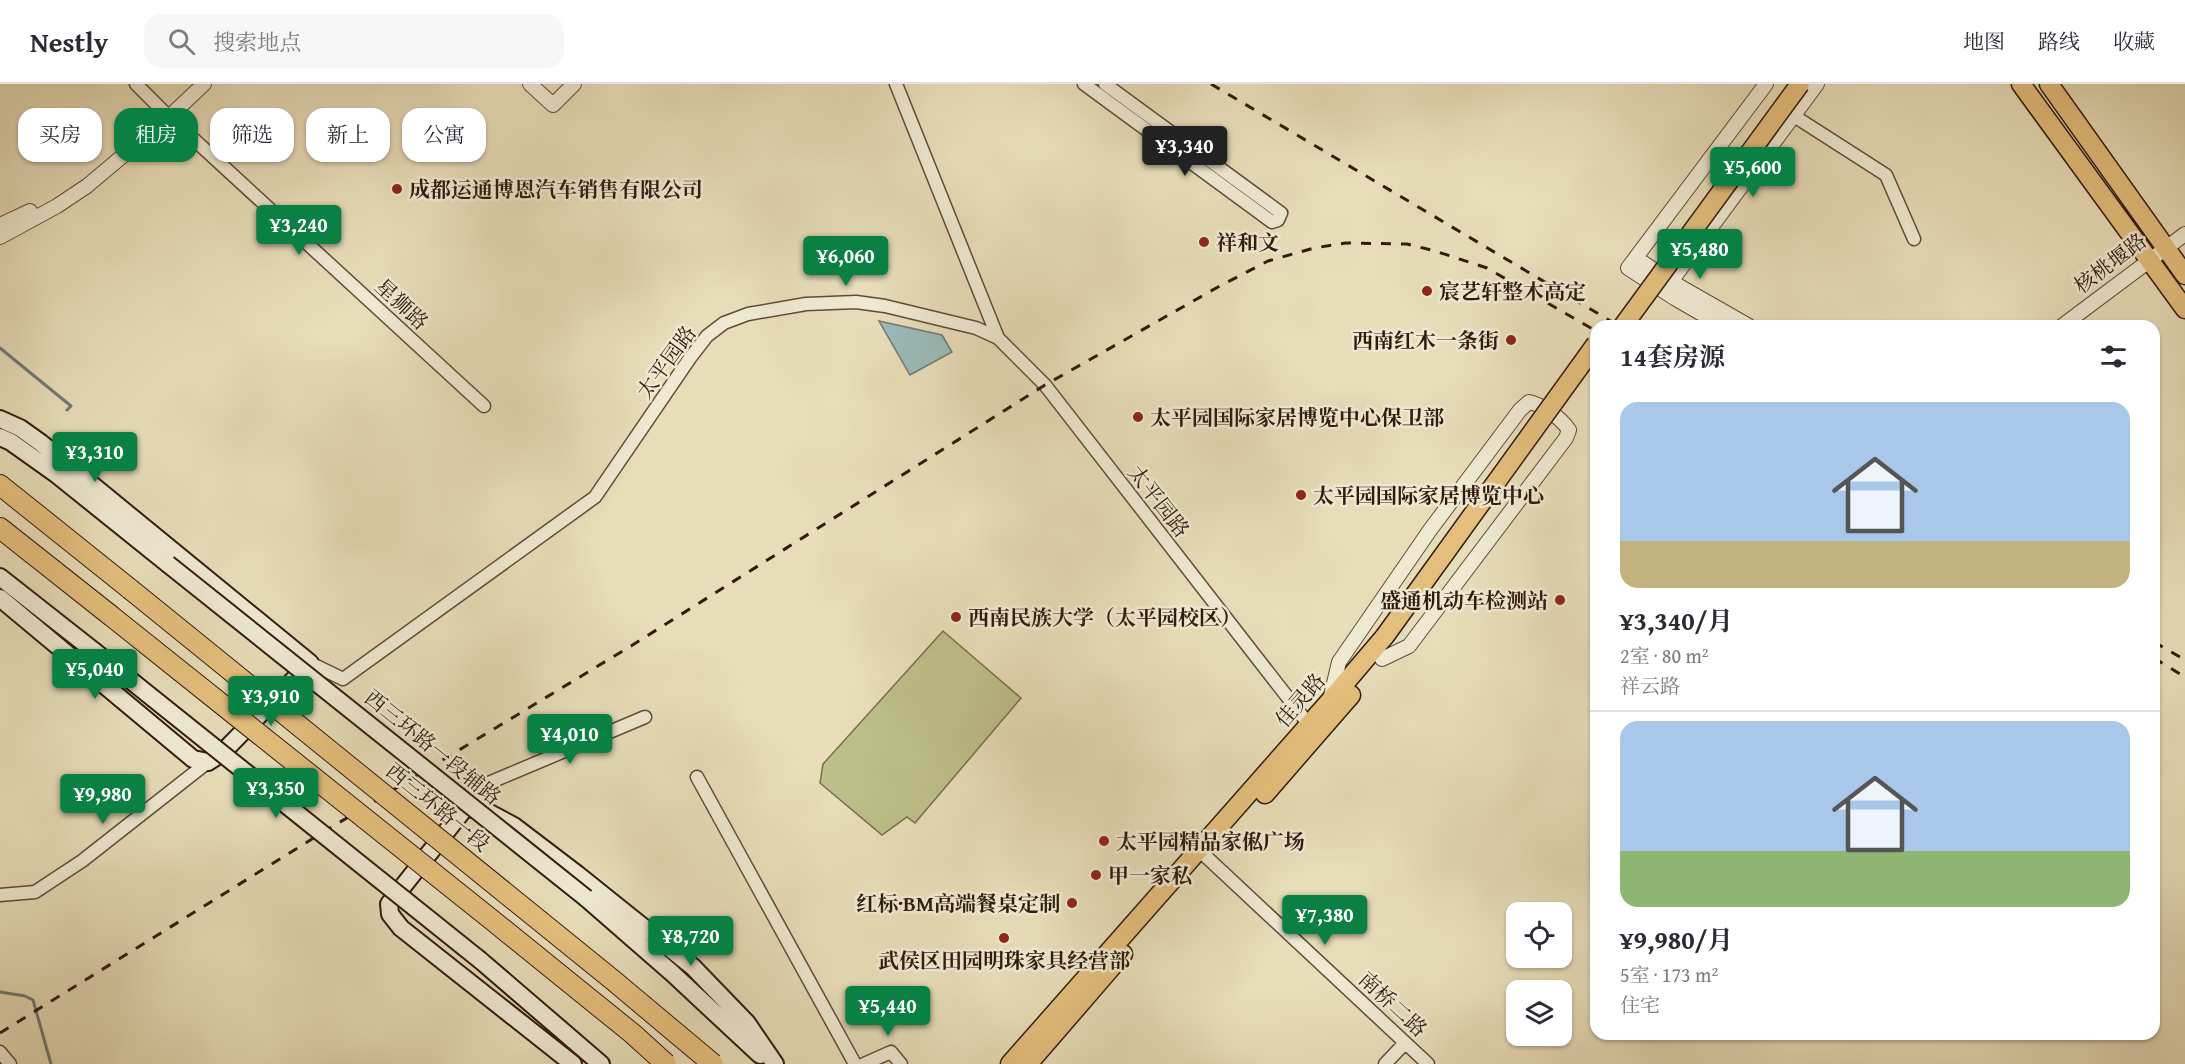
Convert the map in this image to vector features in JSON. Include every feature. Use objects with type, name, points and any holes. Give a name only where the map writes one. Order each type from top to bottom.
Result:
[{"type":"highway","name":"西三环路一段","points":[[0,485],[596,966],[713,1064]]},
{"type":"highway","points":[[0,528],[492,920],[633,1034],[666,1064]]},
{"type":"main road","points":[[1613,320],[1786,84]]},
{"type":"main road","points":[[1627,320],[1800,84]]},
{"type":"main road","points":[[2021,84],[2185,309]]},
{"type":"main road","points":[[2049,84],[2185,275]]},
{"type":"main road","name":"佳灵路","points":[[1010,1064],[1313,731],[1382,659],[1390,639],[1590,353]]},
{"type":"main road","name":"佳灵路","points":[[1313,731],[1329,702],[1390,639],[1590,371]]},
{"type":"main road","points":[[0,419],[20,428],[41,443],[310,663],[222,753],[208,762],[193,759],[0,598]]},
{"type":"main road","name":"西三环路一段辅路","points":[[0,437],[11,442],[56,474],[586,898],[672,973],[769,1064]]},
{"type":"main road","points":[[0,577],[480,960],[601,1064]]},
{"type":"main road","points":[[573,1064],[401,928],[390,914],[389,904],[465,808],[484,810],[514,826],[693,967],[747,1023],[775,1064]]},
{"type":"main road","name":"佳灵路","points":[[1028,1064],[1202,854]]},
{"type":"street","name":"星狮路","points":[[136,84],[160,108]]},
{"type":"street","points":[[171,108],[191,84]]},
{"type":"street","points":[[174,108],[204,84]]},
{"type":"street","points":[[530,84],[553,105],[569,89],[553,84]]},
{"type":"street","points":[[896,84],[998,338]]},
{"type":"street","points":[[1084,84],[1272,222],[1278,219],[1281,213],[1105,84]]},
{"type":"street","points":[[1737,320],[1628,268],[1766,84]]},
{"type":"street","points":[[1668,287],[1817,84]]},
{"type":"street","points":[[1794,116],[1886,175],[1914,239]]},
{"type":"street","name":"星狮路","points":[[198,143],[484,406]]},
{"type":"street","points":[[0,225],[47,202],[114,155]]},
{"type":"street","points":[[0,237],[57,206],[87,186],[114,161]]},
{"type":"street","name":"核桃堰路","points":[[2070,320],[2185,234]]},
{"type":"street","points":[[1668,287],[1715,320]]},
{"type":"street","name":"太平园路","points":[[310,663],[343,679],[595,497],[690,358],[707,336],[724,323],[748,314],[806,304],[856,302],[885,306],[976,328],[998,338],[1045,386],[1313,731]]},
{"type":"street","points":[[1329,702],[1339,662],[1424,539],[1520,410],[1529,402],[1537,404],[1564,424],[1569,430],[1566,438],[1409,646],[1382,659]]},
{"type":"street","points":[[484,810],[472,790],[645,717]]},
{"type":"street","points":[[0,895],[35,892],[82,861],[208,762]]},
{"type":"street","points":[[697,777],[855,1064]]},
{"type":"street","name":"南桥二路","points":[[1202,854],[1428,1064]]},
{"type":"street","points":[[1385,1064],[1405,1043]]},
{"type":"street","points":[[0,1052],[10,1064]]},
{"type":"street","points":[[864,1064],[891,1052],[901,1064]]},
{"type":"green space","points":[[943,631],[1021,698],[915,823],[907,817],[882,835],[820,783],[823,764]]},
{"type":"water","points":[[879,321],[942,335],[952,352],[910,375]]},
{"type":"waterway","points":[[0,348],[71,406],[67,410]]},
{"type":"waterway","points":[[0,992],[25,996],[33,1000],[51,1064]]},
{"type":"railway","points":[[1211,84],[1609,320]]},
{"type":"railway","points":[[0,1033],[312,839],[631,646],[1045,385],[1268,261],[1314,248],[1346,243],[1407,244],[1487,268],[1590,328]]},
{"type":"railway","points":[[2160,645],[2185,660]]},
{"type":"railway","points":[[2160,662],[2185,677]]},
{"type":"place","name":"成都运通博恩汽车销售有限公司","points":[[397,189]]},
{"type":"place","name":"祥和文","points":[[1204,242]]},
{"type":"place","name":"宸艺轩整木高定","points":[[1427,291]]},
{"type":"place","name":"西南红木一条街","points":[[1511,340]]},
{"type":"place","name":"太平园国际家居博览中心保卫部","points":[[1138,417]]},
{"type":"place","name":"太平园国际家居博览中心","points":[[1301,495]]},
{"type":"place","name":"盛通机动车检测站","points":[[1560,600]]},
{"type":"place","name":"西南民族大学（太平园校区）","points":[[956,617]]},
{"type":"place","name":"太平园精品家俬广场","points":[[1104,841]]},
{"type":"place","name":"甲一家私","points":[[1096,875]]},
{"type":"place","name":"红标·BM高端餐桌定制","points":[[1072,903]]},
{"type":"place","name":"武侯区田园明珠家具经营部","points":[[1004,938]]}]
